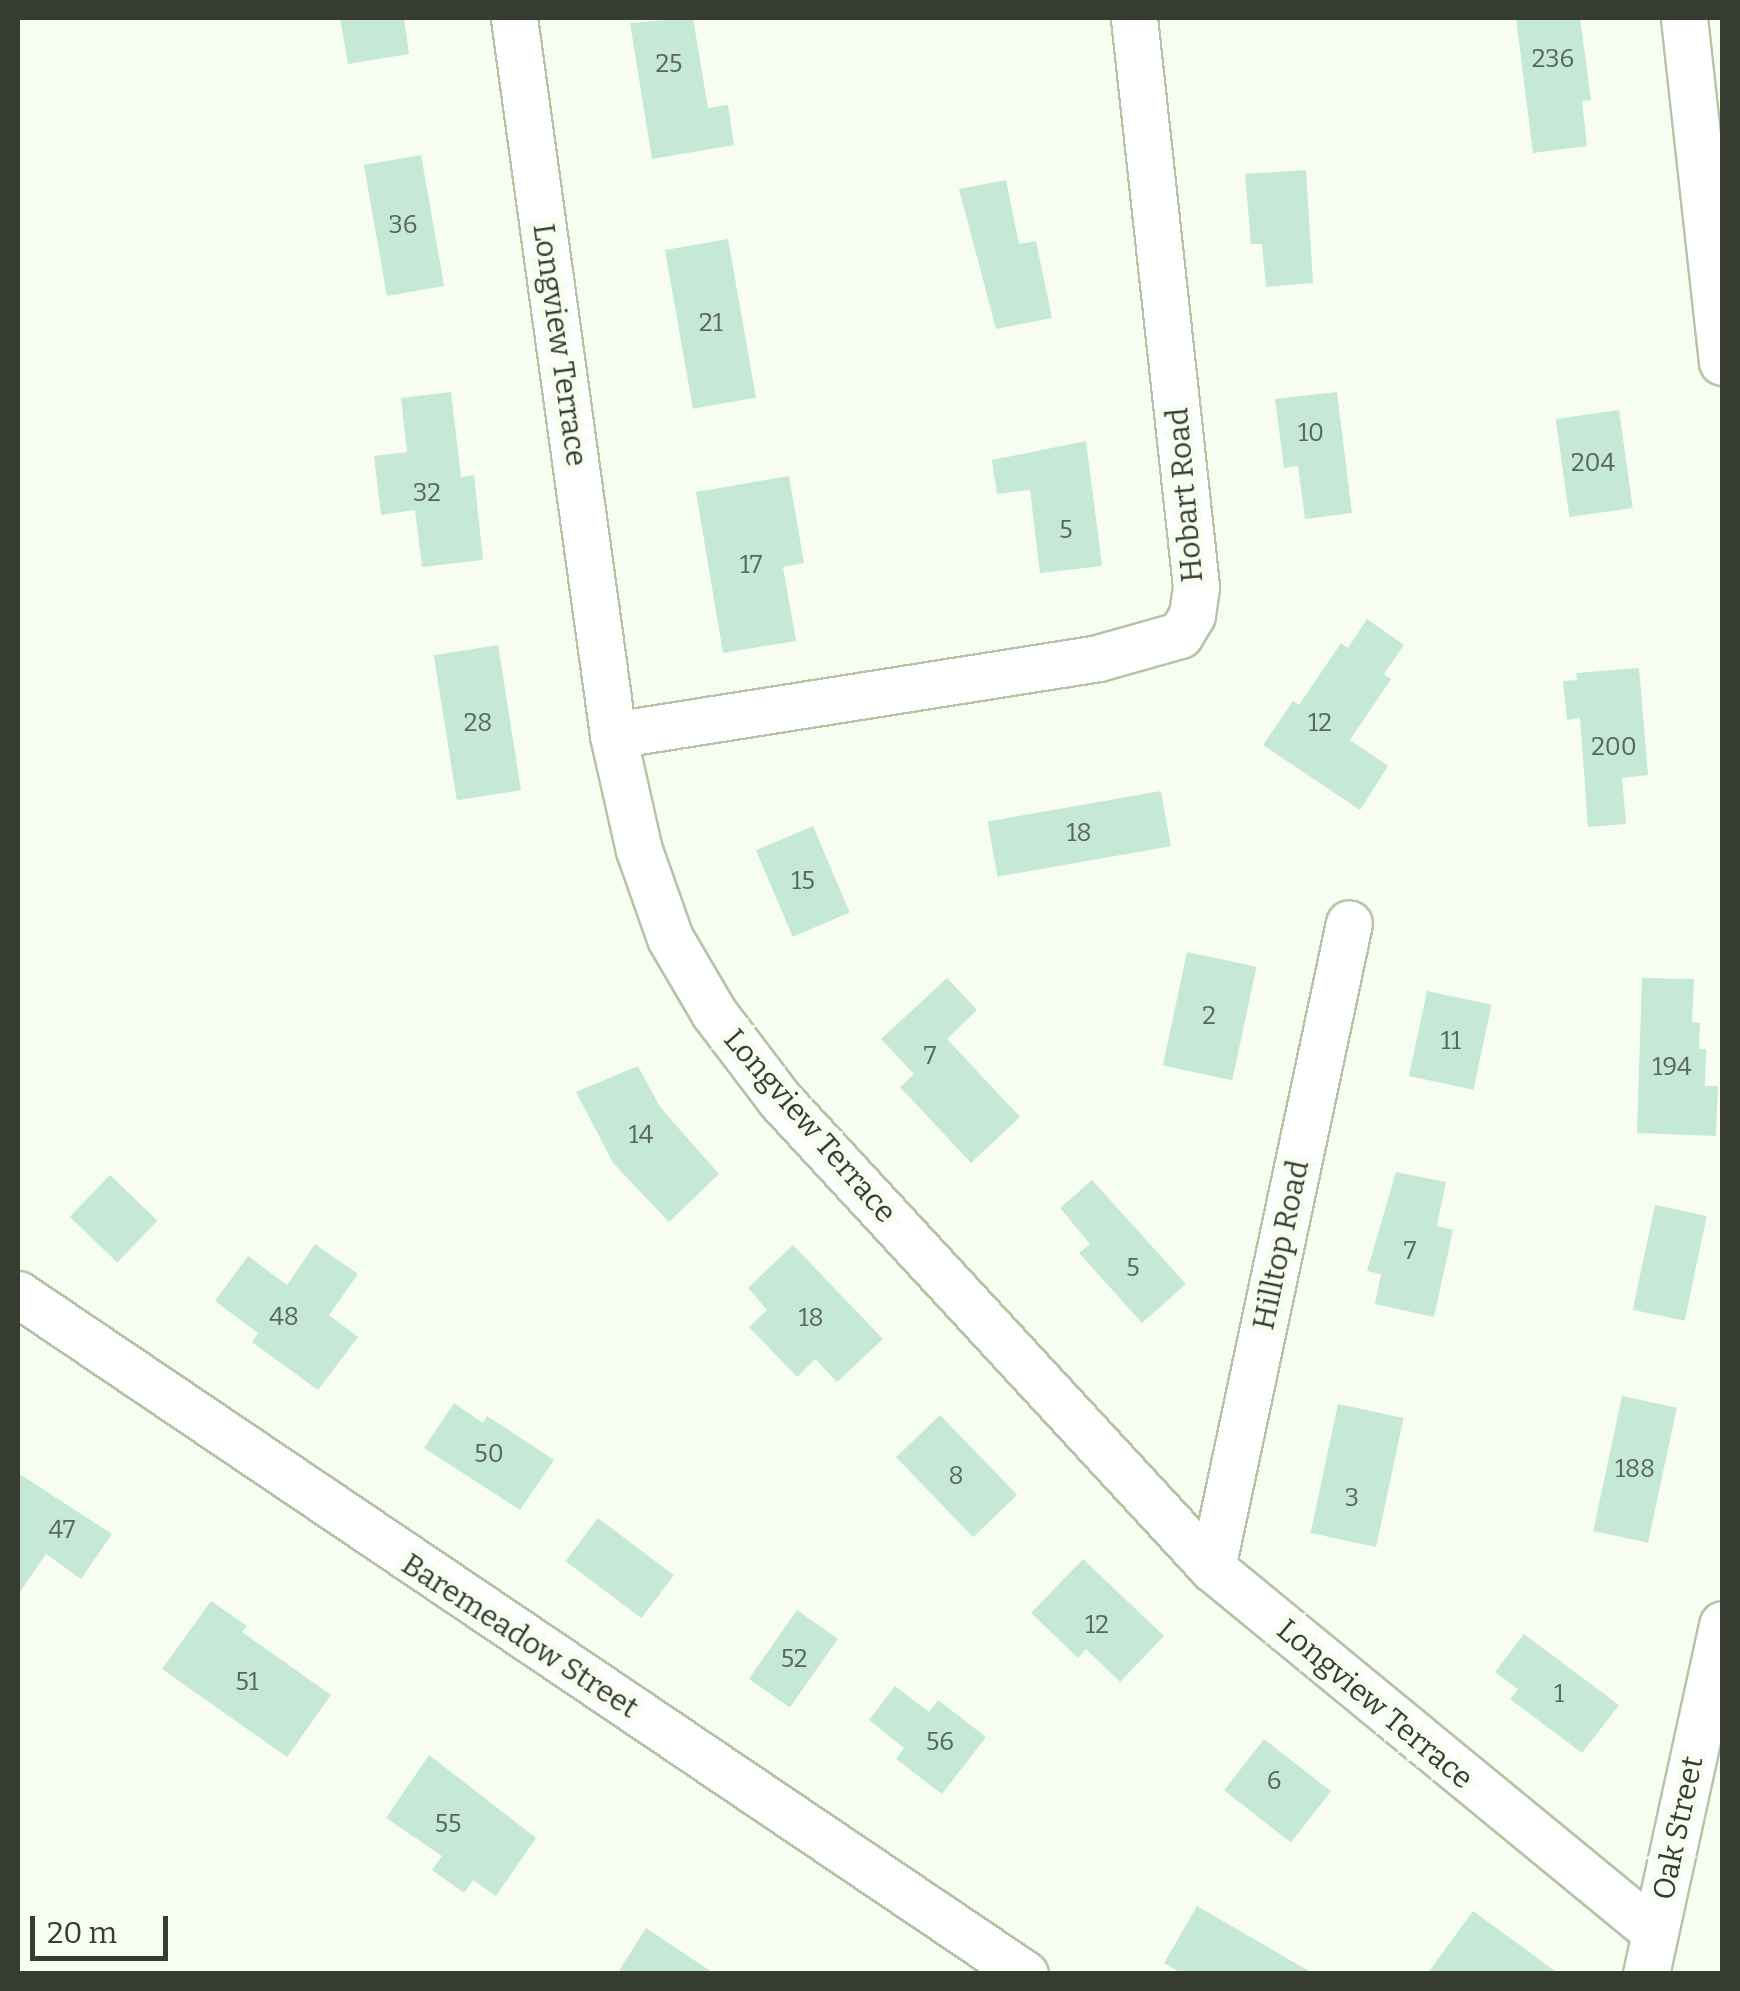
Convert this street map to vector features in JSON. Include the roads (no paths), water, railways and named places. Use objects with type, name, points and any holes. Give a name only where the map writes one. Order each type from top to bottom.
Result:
[{"type":"street","name":"Longview Terrace","points":[[514,18],[613,735],[639,850],[670,938],[714,1013],[780,1100],[1212,1568],[1650,1953]]},
{"type":"street","name":"Hobart Road","points":[[613,735],[1098,658],[1180,636],[1192,615],[1196,586],[1134,18]]},
{"type":"street","points":[[1684,18],[1722,362]]},
{"type":"street","name":"Hilltop Road","points":[[1212,1568],[1349,923]]},
{"type":"street","name":"Baremeadow Street","points":[[18,1294],[1024,1974]]},
{"type":"street","name":"Oak Street","points":[[1650,1953],[1722,1624]]}]
